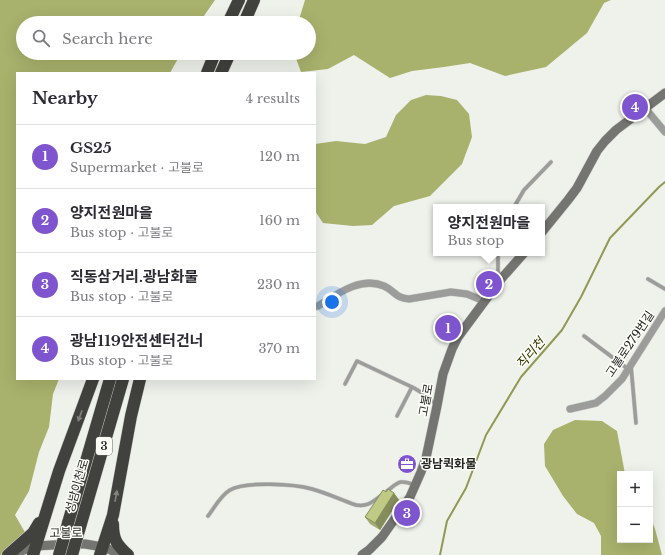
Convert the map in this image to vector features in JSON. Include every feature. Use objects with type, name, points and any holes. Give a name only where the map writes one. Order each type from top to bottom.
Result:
[{"type":"highway","points":[[231,16],[239,0]]},
{"type":"highway","points":[[247,16],[254,0]]},
{"type":"highway","points":[[206,72],[212,60]]},
{"type":"highway","points":[[221,72],[227,60]]},
{"type":"highway","points":[[35,551],[59,471],[93,380]]},
{"type":"highway","name":"성남이천로","points":[[72,555],[74,525],[110,380]]},
{"type":"highway","name":"성남이천로","points":[[59,555],[74,525],[123,380]]},
{"type":"highway","points":[[102,551],[113,515],[131,416],[140,380]]},
{"type":"highway","points":[[8,555],[33,533],[48,506]]},
{"type":"highway","points":[[113,515],[114,539],[118,546],[128,555]]},
{"type":"street","points":[[545,228],[568,200],[605,141],[616,130],[665,93]]},
{"type":"street","points":[[645,108],[665,132]]},
{"type":"street","name":"고불로","points":[[366,553],[393,522],[416,486],[426,458],[438,406],[443,374],[452,348],[458,337],[484,301],[521,256]]},
{"type":"street","points":[[316,307],[346,288],[369,283],[378,284],[385,287],[402,299],[451,292],[467,294],[484,301]]},
{"type":"street","name":"고불로279번길","points":[[570,409],[596,403],[622,379],[665,311]]},
{"type":"street","name":"고불로","points":[[8,555],[70,544],[85,544],[102,551],[124,555]]},
{"type":"lane","points":[[516,204],[524,190],[551,162]]},
{"type":"lane","points":[[498,256],[498,270],[501,279]]},
{"type":"lane","points":[[648,280],[665,289]]},
{"type":"lane","points":[[584,336],[630,367],[636,423]]},
{"type":"lane","points":[[344,384],[357,361],[412,387],[438,406]]},
{"type":"lane","points":[[397,416],[412,387]]},
{"type":"lane","points":[[208,516],[221,497],[231,490],[249,485],[288,485],[313,489],[356,506],[369,505],[400,482],[405,481],[416,486]]},
{"type":"green space","points":[[0,0],[215,0],[204,16],[16,16],[16,60],[177,60],[171,72],[16,72],[16,380],[59,380],[53,394],[49,427],[39,452],[29,491],[15,515],[26,534],[0,555]]},
{"type":"green space","points":[[305,0],[611,0],[604,3],[587,33],[546,67],[505,76],[470,63],[412,71],[390,78],[354,55],[328,69],[301,72],[297,60],[316,60],[316,16],[300,16]]},
{"type":"green space","points":[[426,95],[441,96],[457,100],[469,114],[472,137],[462,164],[430,196],[394,206],[372,225],[353,226],[323,223],[316,212],[316,144],[336,141],[365,144],[386,137],[396,115],[411,100]]},
{"type":"green space","points":[[575,420],[602,421],[617,431],[624,471],[617,471],[617,543],[653,543],[653,524],[662,555],[601,555],[601,536],[594,523],[577,514],[563,496],[545,466],[544,444],[553,430]]},
{"type":"building","points":[[388,489],[394,493],[375,523],[365,517],[383,490],[386,492]]},
{"type":"waterway","name":"직리천","points":[[440,555],[447,521],[466,488],[486,435],[521,377],[562,330],[581,297],[610,238],[665,182]]},
{"type":"place","name":"광남119안전센터건너","points":[[635,107]]},
{"type":"place","name":"양지전원마을","points":[[489,284]]},
{"type":"place","name":"GS25","points":[[448,328]]},
{"type":"place","name":"광남퀵화물","points":[[407,464]]},
{"type":"place","name":"직동삼거리.광남화물","points":[[407,513]]}]
